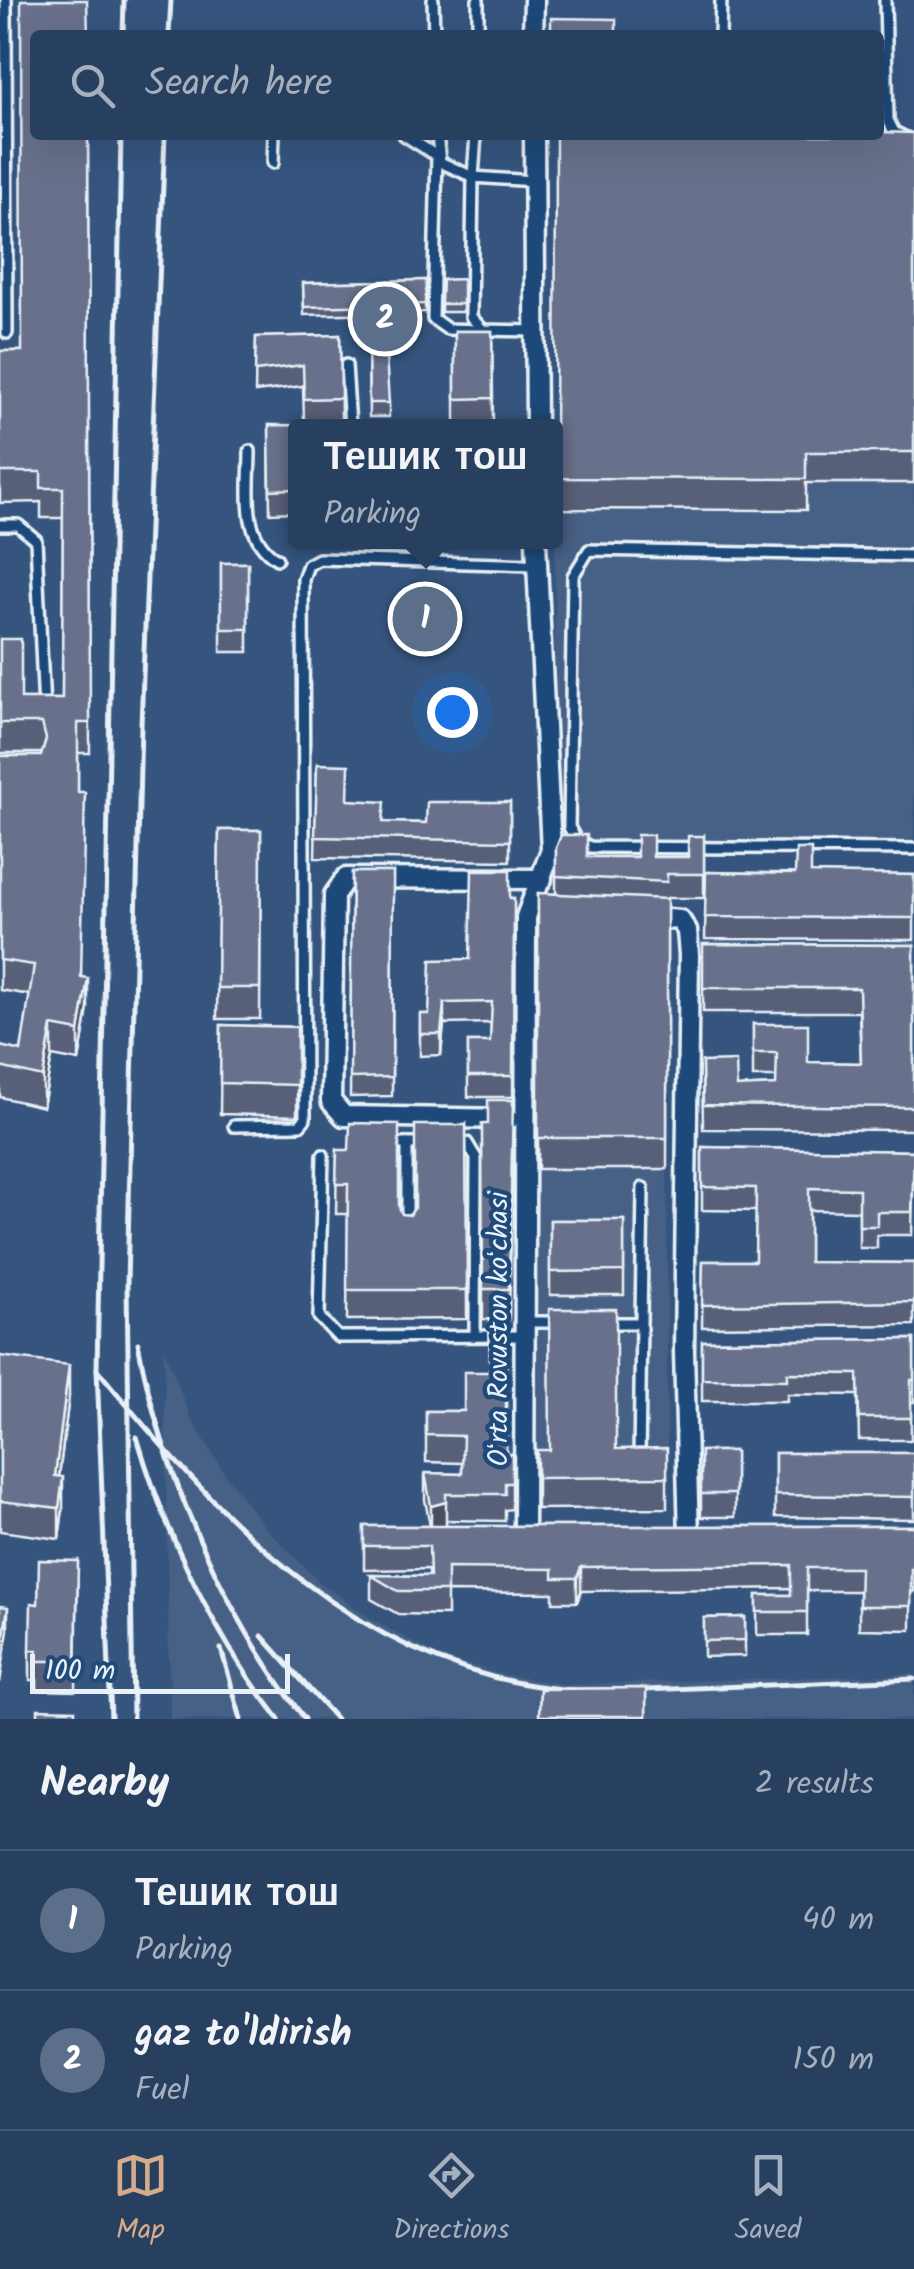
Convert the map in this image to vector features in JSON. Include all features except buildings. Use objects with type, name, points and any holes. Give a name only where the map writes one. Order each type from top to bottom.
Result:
[{"type":"street","points":[[533,30],[534,0]]},
{"type":"street","points":[[534,140],[536,419]]},
{"type":"street","name":"Oʻrta Rovuston koʻchasi","points":[[524,1539],[525,1120],[537,911],[551,850],[536,549]]},
{"type":"street","points":[[525,1120],[344,1116],[335,1111],[330,1101],[334,894],[346,878],[542,879]]},
{"type":"street","points":[[618,916],[680,920],[698,955],[691,1538]]},
{"type":"lane","points":[[6,0],[7,333]]},
{"type":"lane","points":[[433,0],[434,30]]},
{"type":"lane","points":[[478,0],[478,30]]},
{"type":"lane","points":[[720,30],[721,0]]},
{"type":"lane","points":[[884,60],[885,0]]},
{"type":"lane","points":[[884,121],[894,132],[914,142]]},
{"type":"lane","points":[[274,140],[274,162]]},
{"type":"lane","points":[[412,140],[437,156],[444,166],[473,177],[535,181]]},
{"type":"lane","points":[[436,140],[433,319],[447,329],[536,331]]},
{"type":"lane","points":[[476,140],[472,318],[483,330]]},
{"type":"lane","points":[[346,365],[350,419]]},
{"type":"lane","points":[[250,452],[251,525],[258,542],[277,559]]},
{"type":"lane","points":[[0,525],[18,525],[36,540],[44,710]]},
{"type":"lane","points":[[914,556],[589,550],[573,576],[569,827],[576,840],[590,848],[914,849]]},
{"type":"lane","points":[[234,1126],[300,1125],[305,1118],[303,579],[308,565],[319,559],[536,565]]},
{"type":"lane","points":[[288,1038],[306,1038]]},
{"type":"lane","points":[[375,1144],[467,1144],[474,1149],[474,1336]]},
{"type":"lane","points":[[407,1144],[407,1237]]},
{"type":"lane","points":[[323,1155],[320,1317],[328,1331],[338,1337],[474,1336],[581,1322]]},
{"type":"lane","points":[[640,1466],[638,1323],[643,1188]]},
{"type":"lane","points":[[600,1323],[638,1323]]},
{"type":"shaded area","points":[[914,163],[914,854],[555,852],[555,549],[563,549],[563,420]]},
{"type":"shaded area","points":[[667,919],[667,1508],[531,1509],[533,920]]},
{"type":"shaded area","points":[[164,1349],[190,1416],[225,1474],[265,1527],[319,1582],[373,1620],[436,1655],[498,1674],[568,1685],[914,1674],[914,1719],[170,1719]]},
{"type":"railway","points":[[123,30],[124,0]]},
{"type":"railway","points":[[169,30],[171,0]]},
{"type":"railway","points":[[111,1719],[97,1369],[121,140]]},
{"type":"railway","points":[[133,1719],[127,1284],[141,725],[165,140]]},
{"type":"railway","points":[[138,1343],[163,1442],[200,1541],[248,1635],[305,1719]]},
{"type":"railway","points":[[97,1369],[195,1482],[248,1534],[304,1582],[365,1623],[430,1656],[500,1679],[575,1690]]},
{"type":"railway","points":[[137,1437],[162,1511],[195,1585],[234,1655],[279,1719]]},
{"type":"railway","points":[[262,1636],[336,1719]]},
{"type":"railway","points":[[221,1649],[241,1719]]},
{"type":"railway","points":[[620,1691],[914,1679]]},
{"type":"place","name":"gaz to'ldirish","points":[[385,319]]},
{"type":"place","name":"Тешик тош","points":[[425,619]]}]
